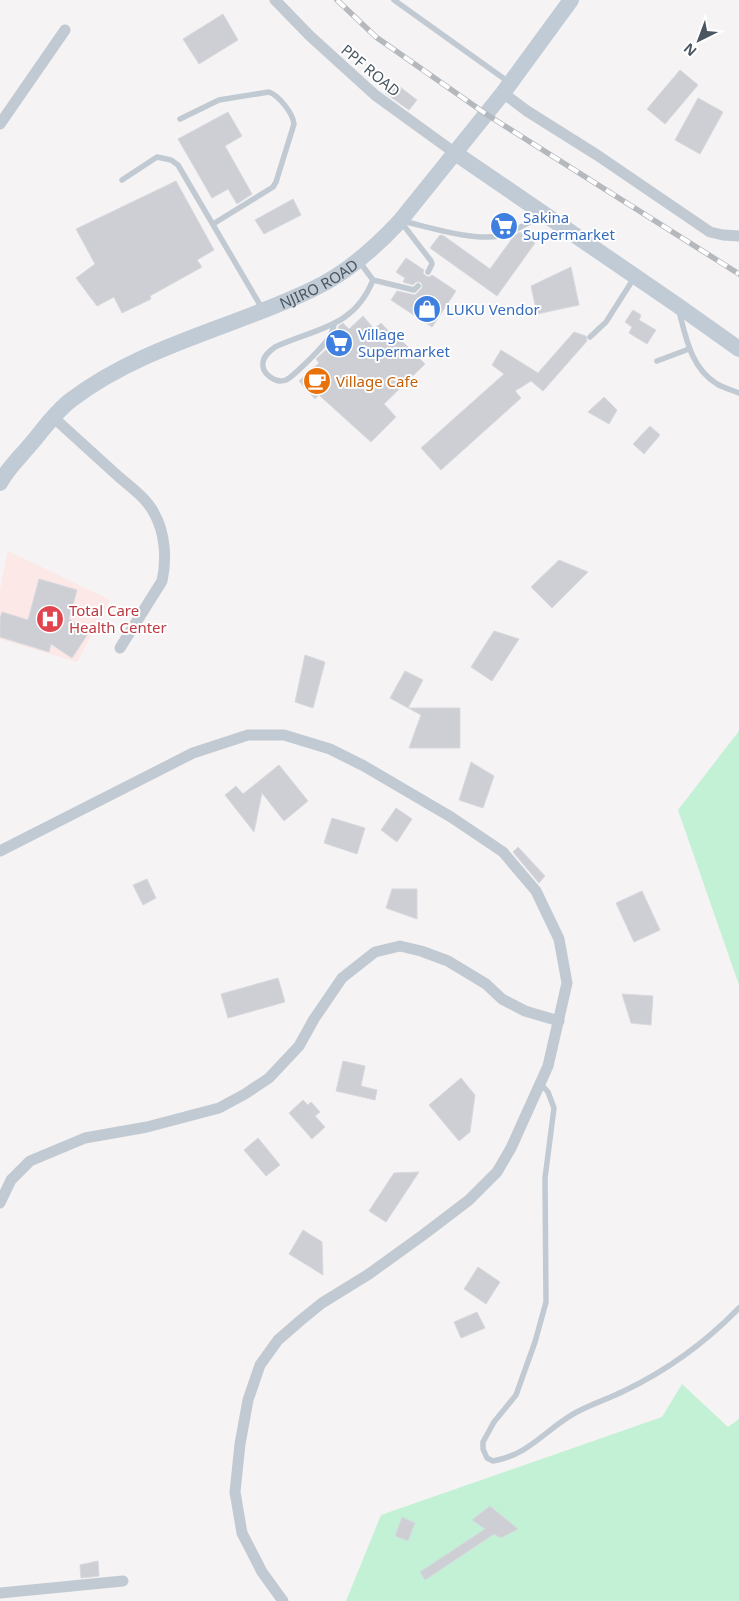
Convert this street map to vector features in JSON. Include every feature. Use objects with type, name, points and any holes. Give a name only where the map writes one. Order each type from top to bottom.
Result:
[{"type":"street","name":"PPF ROAD","points":[[275,0],[310,36],[375,95],[455,153]]},
{"type":"street","name":"NJIRO ROAD","points":[[1,481],[54,416],[69,401],[100,380],[137,360],[312,290],[359,260],[400,221],[506,88],[571,0]]},
{"type":"street","points":[[0,124],[65,30]]},
{"type":"street","points":[[506,88],[527,111],[597,155],[710,232],[739,236]]},
{"type":"street","points":[[455,153],[636,276],[739,349]]},
{"type":"street","points":[[54,416],[137,492],[154,512],[163,539],[165,569],[162,581],[120,648]]},
{"type":"street","points":[[0,851],[193,753],[248,735],[284,735],[330,749],[364,766],[451,817],[502,852],[536,892],[559,939],[567,983],[548,1066],[511,1148],[497,1172],[468,1200],[423,1235],[369,1274],[322,1303],[278,1340],[260,1365],[248,1400],[240,1444],[235,1492],[242,1533],[262,1572],[283,1601]]},
{"type":"street","points":[[0,1203],[11,1180],[30,1161],[85,1138],[147,1127],[219,1108],[269,1078],[299,1046],[314,1019],[342,978],[375,952],[400,946],[430,954],[448,961],[486,984],[502,999],[525,1010],[559,1021]]},
{"type":"street","points":[[0,1593],[124,1581]]},
{"type":"lane","points":[[394,0],[506,88]]},
{"type":"lane","points":[[180,119],[219,100],[269,92],[276,94],[294,119],[291,134],[273,187],[213,224]]},
{"type":"lane","points":[[122,180],[157,157],[171,160],[178,165],[263,310]]},
{"type":"lane","points":[[400,221],[439,230],[490,237],[501,235],[545,215]]},
{"type":"lane","points":[[400,221],[431,260],[432,264],[428,272]]},
{"type":"lane","points":[[359,260],[373,280],[414,290],[418,286]]},
{"type":"lane","points":[[590,337],[606,322],[636,276]]},
{"type":"lane","points":[[334,325],[325,344],[295,373],[286,380],[278,381],[270,378],[264,369],[263,361],[268,352],[275,347],[334,325],[360,304],[373,280]]},
{"type":"lane","points":[[677,305],[689,349],[699,368],[706,376],[718,384],[739,393]]},
{"type":"lane","points":[[657,361],[689,349]]},
{"type":"lane","points":[[540,1083],[548,1092],[554,1108],[545,1178],[546,1302],[536,1342],[516,1396],[494,1422],[483,1442],[483,1449],[487,1458],[494,1461],[517,1455],[574,1413],[625,1391],[674,1362],[696,1348],[718,1330],[739,1308]]},
{"type":"shaded area","name":"Total Care Health Center","points":[[8,551],[110,600],[77,662],[0,639],[0,590]]},
{"type":"green space","points":[[739,731],[739,985],[678,810]]},
{"type":"green space","points":[[682,1384],[728,1427],[739,1419],[739,1601],[346,1601],[381,1515],[662,1417]]},
{"type":"building","points":[[223,14],[238,40],[199,64],[183,39]]},
{"type":"building","points":[[680,70],[698,85],[665,124],[647,109]]},
{"type":"building","points":[[395,83],[417,100],[409,110],[385,93]]},
{"type":"building","points":[[698,98],[723,112],[700,154],[675,140]]},
{"type":"building","points":[[228,112],[242,136],[225,146],[252,194],[237,204],[228,189],[212,198],[178,139]]},
{"type":"building","points":[[176,181],[214,250],[197,260],[202,267],[150,296],[151,299],[122,313],[114,297],[97,306],[76,278],[95,264],[76,229]]},
{"type":"building","points":[[293,199],[301,215],[264,234],[255,220]]},
{"type":"building","points":[[520,232],[535,243],[497,296],[430,248],[440,235],[444,236],[490,269],[514,236]]},
{"type":"building","points":[[406,258],[424,270],[423,273],[426,276],[432,275],[456,291],[432,327],[391,300],[397,291],[415,295],[422,288],[420,282],[416,282],[413,285],[403,282],[405,278],[396,272]]},
{"type":"building","points":[[571,267],[579,305],[537,314],[531,286]]},
{"type":"building","points":[[633,310],[641,315],[639,320],[656,330],[647,344],[629,333],[632,327],[625,322]]},
{"type":"building","points":[[363,316],[374,329],[381,323],[425,364],[384,404],[396,417],[371,442],[319,395],[315,399],[299,381],[319,363],[316,359],[339,338],[336,335],[339,326],[343,323],[349,329]]},
{"type":"building","points":[[574,332],[586,336],[587,341],[543,391],[531,381],[515,391],[521,398],[441,470],[421,448],[504,374],[492,365],[501,350],[538,373]]},
{"type":"building","points":[[604,397],[617,410],[609,424],[588,412]]},
{"type":"building","points":[[650,426],[660,435],[644,454],[633,444]]},
{"type":"building","points":[[559,560],[588,572],[552,608],[531,587]]},
{"type":"building","points":[[39,579],[77,590],[69,619],[89,632],[72,658],[51,644],[49,652],[0,637],[0,618],[2,612],[28,620]]},
{"type":"building","points":[[494,631],[519,639],[492,681],[471,667]]},
{"type":"building","points":[[305,655],[325,662],[313,708],[295,702]]},
{"type":"building","points":[[405,671],[423,680],[408,708],[390,698]]},
{"type":"building","points":[[408,708],[460,708],[460,748],[409,748],[421,715]]},
{"type":"building","points":[[471,762],[494,776],[483,808],[459,800]]},
{"type":"building","points":[[279,765],[308,801],[284,821],[262,793],[254,832],[225,795],[236,786],[243,794]]},
{"type":"building","points":[[396,808],[412,819],[397,842],[381,830]]},
{"type":"building","points":[[332,818],[365,828],[357,854],[324,843]]},
{"type":"building","points":[[518,847],[545,876],[539,883],[513,852]]},
{"type":"building","points":[[147,879],[156,898],[143,905],[133,885]]},
{"type":"building","points":[[392,889],[417,889],[417,919],[386,908]]},
{"type":"building","points":[[642,891],[660,930],[634,942],[616,903]]},
{"type":"building","points":[[278,978],[285,1002],[228,1018],[221,994]]},
{"type":"building","points":[[622,994],[653,996],[651,1025],[631,1023]]},
{"type":"building","points":[[343,1061],[365,1066],[361,1086],[377,1090],[375,1100],[336,1091]]},
{"type":"building","points":[[461,1078],[475,1095],[470,1132],[459,1141],[429,1105]]},
{"type":"building","points":[[303,1100],[308,1105],[311,1102],[320,1112],[315,1116],[325,1127],[312,1139],[289,1113]]},
{"type":"building","points":[[258,1138],[280,1165],[266,1176],[244,1150]]},
{"type":"building","points":[[419,1172],[386,1222],[369,1211],[394,1173]]},
{"type":"building","points":[[303,1230],[322,1242],[323,1275],[289,1254]]},
{"type":"building","points":[[478,1267],[500,1282],[486,1304],[464,1289]]},
{"type":"building","points":[[477,1312],[485,1328],[461,1338],[454,1322]]},
{"type":"building","points":[[490,1506],[518,1529],[501,1538],[494,1534],[425,1580],[420,1572],[485,1529],[472,1520]]},
{"type":"building","points":[[402,1517],[415,1523],[408,1541],[395,1536]]},
{"type":"building","points":[[98,1561],[99,1576],[81,1578],[80,1565]]},
{"type":"railway","points":[[337,0],[376,37],[486,114],[739,274]]},
{"type":"place","name":"Sakina Supermarket","points":[[504,226]]},
{"type":"place","name":"LUKU Vendor","points":[[427,309]]},
{"type":"place","name":"Village Supermarket","points":[[339,343]]},
{"type":"place","name":"Village Cafe","points":[[317,381]]},
{"type":"place","name":"Total Care Health Center","points":[[50,619]]}]
